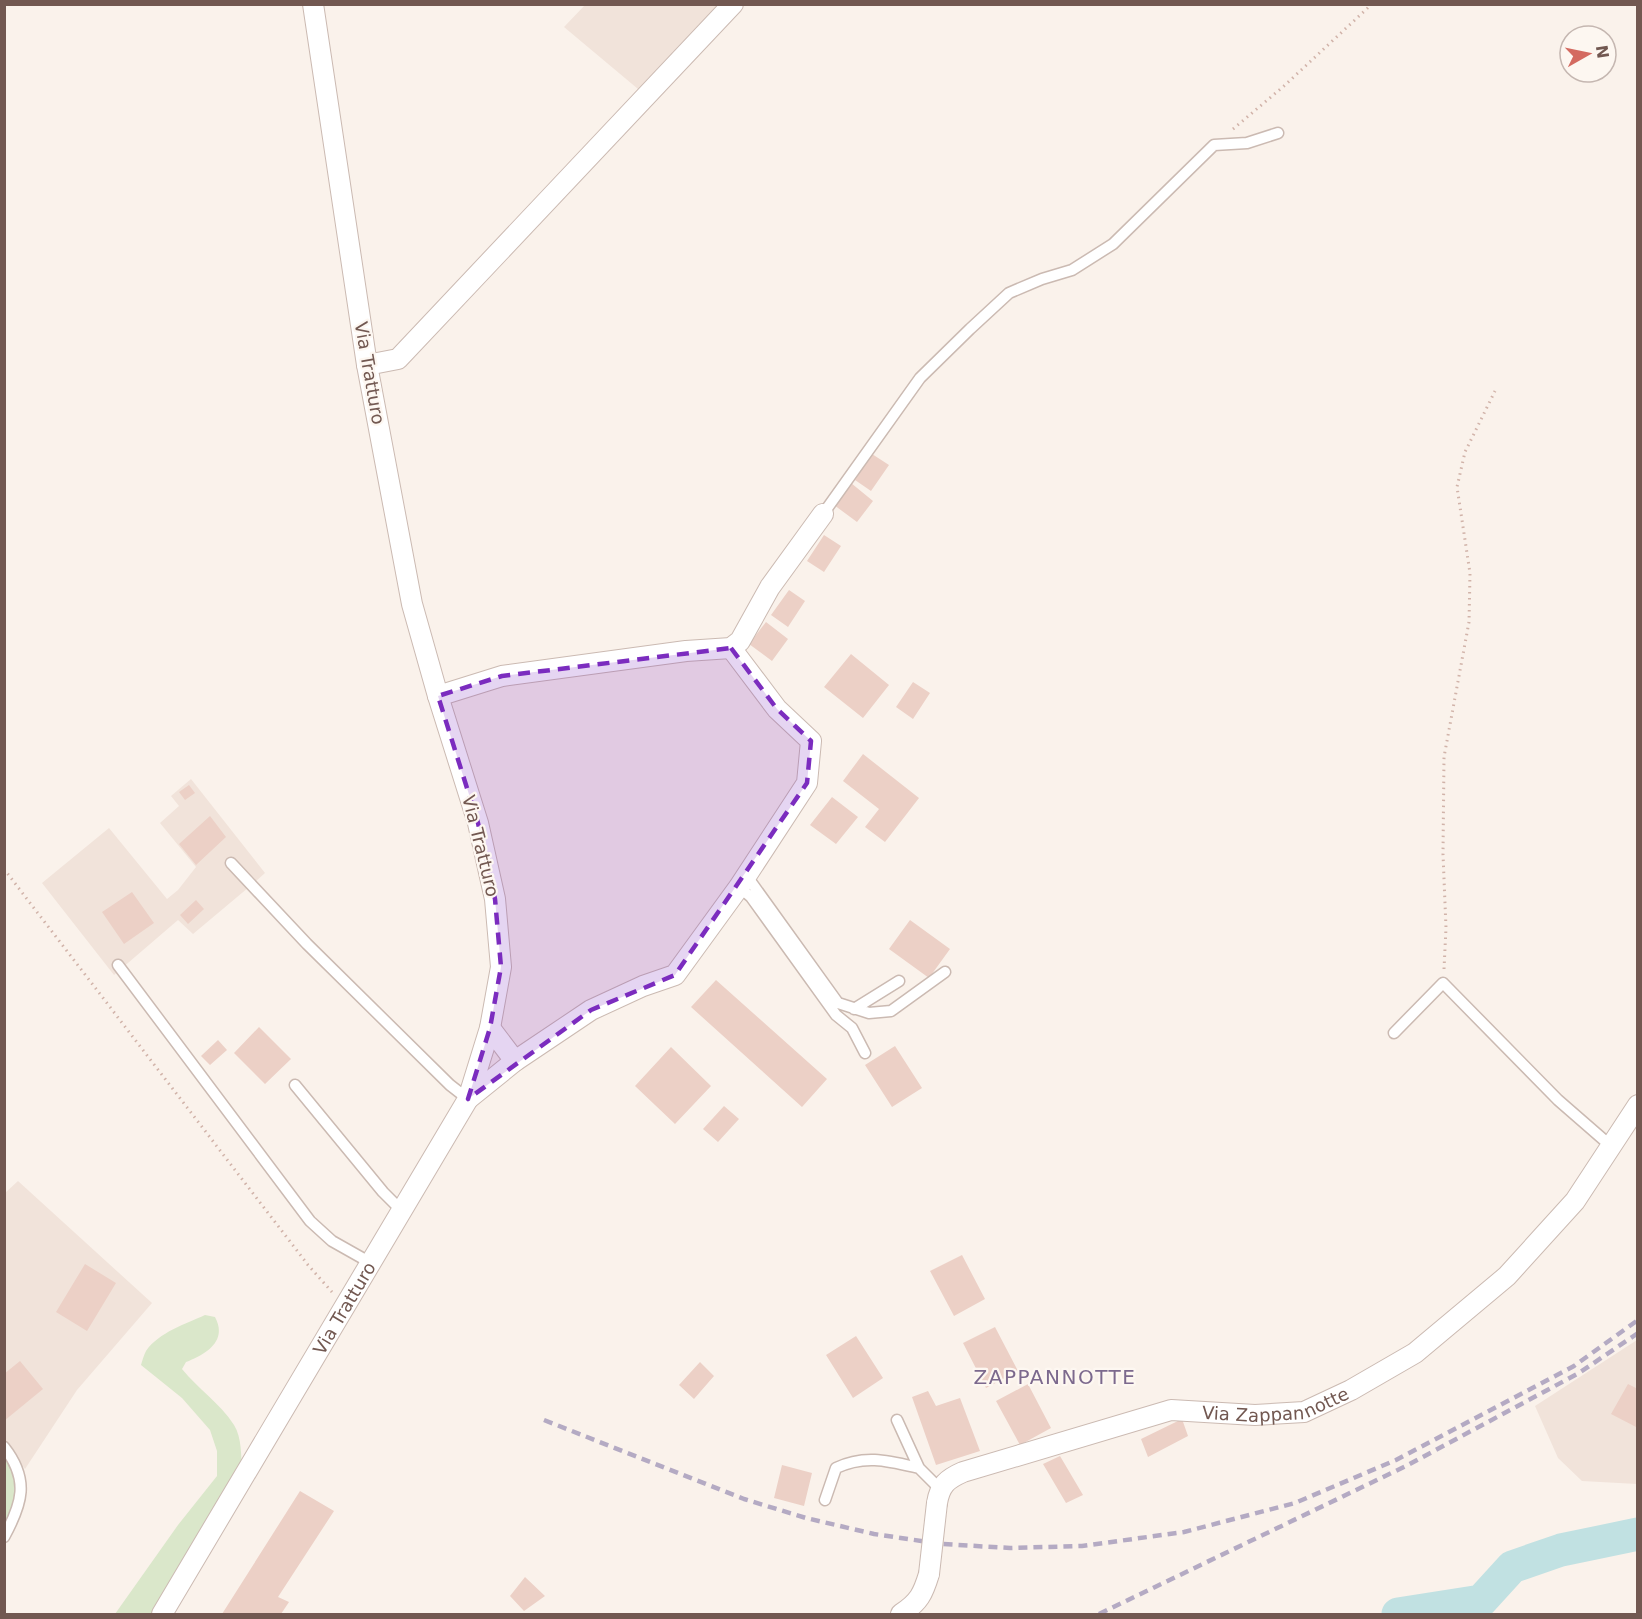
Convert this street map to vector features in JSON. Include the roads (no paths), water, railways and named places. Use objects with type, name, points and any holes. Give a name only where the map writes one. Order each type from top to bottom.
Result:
[{"type":"street","name":"Via Tratturo","points":[[162,1614],[468,1099],[490,1028],[501,967],[495,899],[478,823],[412,604],[367,365],[313,4]]},
{"type":"street","points":[[367,365],[398,359],[733,4]]},
{"type":"street","points":[[438,696],[502,676],[686,651],[731,648],[740,641],[770,587],[823,514]]},
{"type":"street","points":[[468,1099],[515,1061],[591,1010],[643,986],[675,975],[743,881],[807,783],[811,741],[777,709],[731,648]]},
{"type":"street","points":[[490,1028],[515,1061]]},
{"type":"street","name":"Via Zappannotte","points":[[939,1496],[950,1478],[963,1472],[1171,1410],[1255,1415],[1304,1412],[1351,1390],[1415,1353],[1507,1276],[1575,1202],[1638,1105]]},
{"type":"street","points":[[901,1614],[916,1604],[923,1594],[929,1574],[939,1496]]},
{"type":"lane","points":[[823,514],[920,378],[1009,293],[1042,279],[1072,270],[1113,244],[1214,145],[1246,143],[1278,133]]},
{"type":"lane","points":[[231,863],[308,944],[450,1085],[468,1099]]},
{"type":"lane","points":[[743,881],[837,1003],[869,1014],[891,1011],[945,972]]},
{"type":"lane","points":[[743,881],[751,897],[836,1015],[852,1028],[865,1053]]},
{"type":"lane","points":[[118,965],[310,1221],[332,1241],[371,1263]]},
{"type":"lane","points":[[854,1009],[899,981]]},
{"type":"lane","points":[[1394,1033],[1443,983],[1558,1100],[1612,1147]]},
{"type":"lane","points":[[295,1085],[383,1192],[402,1211]]},
{"type":"lane","points":[[897,1419],[919,1468],[939,1496]]},
{"type":"lane","points":[[4,1448],[14,1460],[20,1477],[20,1502],[4,1538]]},
{"type":"lane","points":[[825,1500],[836,1468],[851,1461],[881,1459],[919,1468]]},
{"type":"waterway","points":[[1398,1614],[1481,1601],[1512,1567],[1561,1550],[1638,1534]]},
{"type":"railway","points":[[544,1420],[744,1499],[806,1518],[874,1534],[942,1544],[1010,1548],[1082,1546],[1184,1532],[1295,1503],[1396,1460],[1574,1366],[1638,1320]]},
{"type":"railway","points":[[1099,1614],[1406,1466],[1579,1373],[1638,1333]]},
{"type":"district","name":"ZAPPANNOTTE","points":[[1055,1377]]}]
